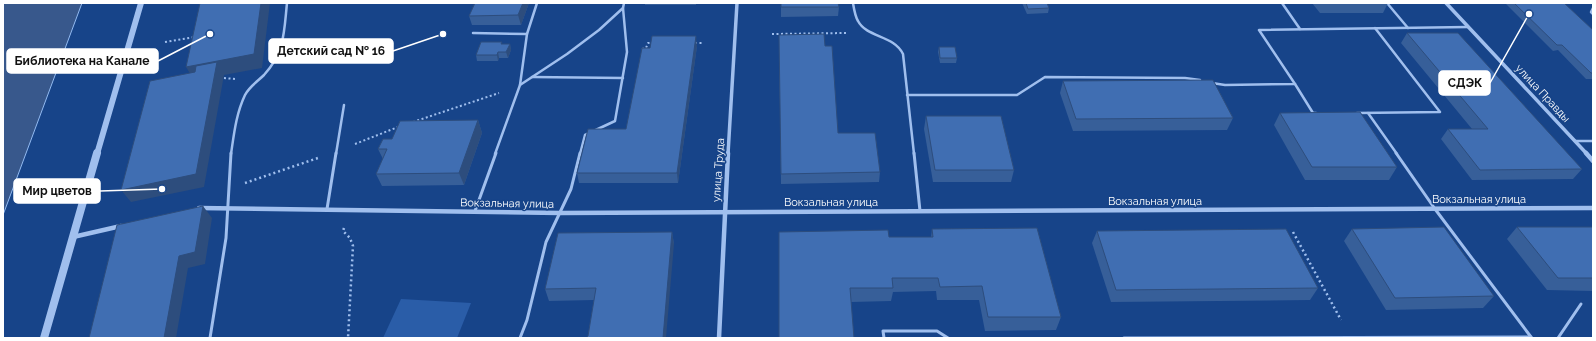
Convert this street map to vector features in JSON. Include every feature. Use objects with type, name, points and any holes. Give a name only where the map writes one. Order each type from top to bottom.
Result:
[{"type":"street","points":[[44,338],[141,3]]},
{"type":"street","name":"улица Труда","points":[[719,338],[724,212],[737,3]]},
{"type":"street","name":"улица Правды","points":[[1446,3],[1593,161]]},
{"type":"street","name":"Вокзальная улица","points":[[193,209],[200,207],[560,213],[1593,208]]},
{"type":"street","points":[[73,237],[128,224]]},
{"type":"lane","points":[[210,338],[226,238],[230,157],[237,114],[246,93],[265,74],[275,60],[283,42],[287,3]]},
{"type":"lane","points":[[475,211],[520,85],[527,34],[537,3]]},
{"type":"lane","points":[[520,338],[528,320],[546,242],[571,189],[585,135],[614,121],[627,52],[623,8],[624,3]]},
{"type":"lane","points":[[853,3],[854,12],[859,24],[869,33],[884,38],[899,46],[904,58],[920,211]]},
{"type":"lane","points":[[1282,3],[1300,29]]},
{"type":"lane","points":[[1387,3],[1408,28]]},
{"type":"lane","points":[[520,85],[567,54],[599,30],[623,8]]},
{"type":"lane","points":[[1593,8],[1591,12],[1593,14]]},
{"type":"lane","points":[[1321,113],[1313,113],[1259,30],[1468,27]]},
{"type":"lane","points":[[1352,113],[1440,112],[1375,28]]},
{"type":"lane","points":[[473,34],[527,34]]},
{"type":"lane","points":[[532,77],[623,78]]},
{"type":"lane","points":[[907,95],[1017,95],[1045,77],[1185,78],[1225,85],[1295,84]]},
{"type":"lane","points":[[327,209],[344,106]]},
{"type":"lane","points":[[1368,113],[1435,209],[1531,337]]},
{"type":"lane","points":[[1575,141],[1593,141]]},
{"type":"lane","points":[[1558,338],[1580,304]]},
{"type":"lane","points":[[884,338],[883,331],[937,331],[948,338]]},
{"type":"lane","points":[[1124,338],[1531,337]]},
{"type":"path","points":[[772,34],[869,33]]},
{"type":"path","points":[[165,42],[198,36]]},
{"type":"path","points":[[627,52],[646,48],[648,43],[655,43]]},
{"type":"path","points":[[690,43],[704,43]]},
{"type":"path","points":[[61,65],[87,60]]},
{"type":"path","points":[[408,124],[520,85]]},
{"type":"path","points":[[229,189],[336,152],[400,126]]},
{"type":"path","points":[[348,210],[343,231],[350,238],[353,246],[348,338]]},
{"type":"path","points":[[1293,232],[1351,337]]},
{"type":"shaded area","points":[[3,3],[82,3],[3,215]]},
{"type":"shaded area","points":[[401,299],[471,303],[457,338],[383,338]]},
{"type":"building","points":[[200,3],[261,3],[254,54],[186,67]]},
{"type":"building","points":[[475,3],[523,3],[518,15],[469,16]]},
{"type":"building","points":[[781,3],[838,3],[839,7],[781,7]]},
{"type":"building","points":[[1026,3],[1047,3],[1049,8],[1028,9]]},
{"type":"building","points":[[1514,3],[1564,3],[1593,30],[1593,73],[1591,73],[1562,45],[1557,45]]},
{"type":"building","points":[[1407,33],[1458,33],[1582,169],[1480,170],[1448,129],[1488,129]]},
{"type":"building","points":[[824,34],[825,46],[832,46],[838,133],[875,133],[880,172],[781,174],[779,35]]},
{"type":"building","points":[[652,36],[696,36],[677,173],[577,173],[588,129],[626,129],[642,48],[650,48]]},
{"type":"building","points":[[481,42],[502,42],[501,44],[510,44],[506,52],[498,52],[497,55],[476,55]]},
{"type":"building","points":[[939,47],[955,47],[957,58],[940,58]]},
{"type":"building","points":[[217,62],[196,174],[121,190],[150,81],[195,72],[196,66]]},
{"type":"building","points":[[1213,80],[1233,118],[1076,119],[1063,81]]},
{"type":"building","points":[[1360,112],[1397,167],[1312,167],[1280,113]]},
{"type":"building","points":[[926,116],[1001,116],[1014,170],[935,170]]},
{"type":"building","points":[[478,120],[459,173],[376,174],[387,149],[378,149],[383,139],[392,139],[400,121]]},
{"type":"building","points":[[203,206],[195,252],[179,256],[164,338],[89,338],[117,225]]},
{"type":"building","points":[[1444,227],[1494,296],[1395,298],[1352,229]]},
{"type":"building","points":[[1517,227],[1593,227],[1593,278],[1558,278]]},
{"type":"building","points":[[1037,228],[1061,317],[988,317],[982,286],[940,287],[938,278],[892,278],[893,288],[850,288],[854,338],[779,338],[779,232],[888,230],[889,237],[933,237],[932,229]]},
{"type":"building","points":[[1286,229],[1318,288],[1116,290],[1097,231]]},
{"type":"building","points":[[672,232],[663,338],[586,338],[588,336],[596,288],[545,289],[558,233]]},
{"type":"place","name":"СДЭК","points":[[1529,14]]},
{"type":"place","name":"Библиотека на Канале","points":[[210,34]]},
{"type":"place","name":"Детский сад № 16","points":[[443,34]]},
{"type":"place","name":"Мир цветов","points":[[162,189]]}]
